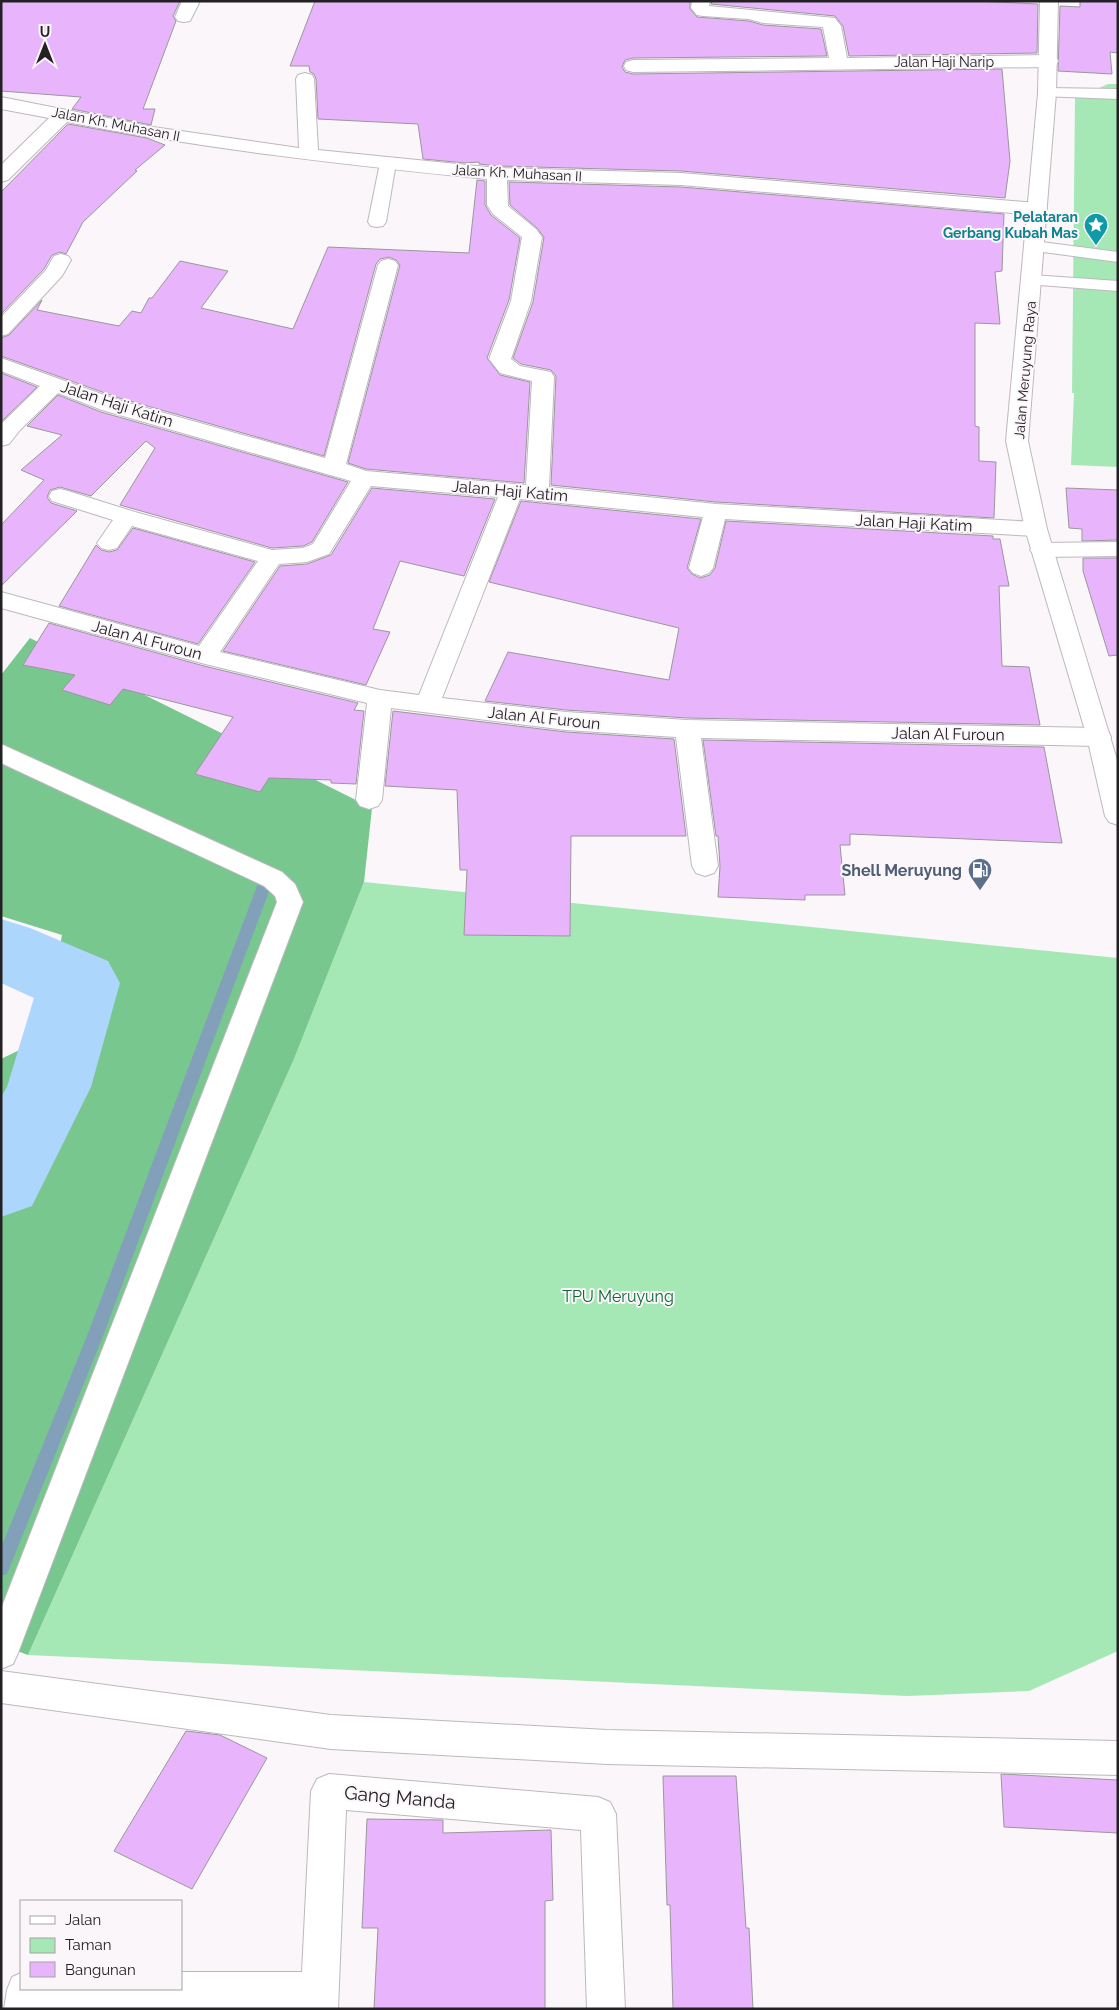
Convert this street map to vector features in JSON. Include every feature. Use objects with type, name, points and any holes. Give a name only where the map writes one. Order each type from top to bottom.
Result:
[{"type":"street","points":[[701,1],[700,8],[703,11],[751,14],[763,18],[829,22],[832,26],[839,63]]},
{"type":"street","name":"Jalan Meruyung Raya","points":[[1049,1],[1048,93],[1017,441],[1039,540],[1099,737],[1118,816]]},
{"type":"street","name":"Jalan Haji Narip","points":[[633,66],[1048,61]]},
{"type":"street","points":[[305,79],[309,156]]},
{"type":"street","name":"Jalan Kh. Muhasan II","points":[[1,103],[154,133],[309,156],[497,174],[681,179],[1037,209]]},
{"type":"street","points":[[1,176],[64,114]]},
{"type":"street","points":[[497,174],[497,205],[500,210],[530,232],[532,238],[520,302],[500,359],[503,366],[511,372],[535,374],[543,377],[537,493]]},
{"type":"street","points":[[1,330],[55,272],[61,260]]},
{"type":"street","points":[[334,468],[388,265]]},
{"type":"street","name":"Jalan Haji Katim","points":[[1,364],[110,406],[364,478],[1039,540],[1118,549]]},
{"type":"street","points":[[1,438],[55,384]]},
{"type":"street","points":[[60,496],[127,517],[272,557],[307,555],[321,549],[364,478]]},
{"type":"street","points":[[427,705],[512,492]]},
{"type":"street","points":[[701,568],[716,511]]},
{"type":"street","points":[[109,543],[127,517]]},
{"type":"street","points":[[205,656],[272,557]]},
{"type":"street","name":"Jalan Al Furoun","points":[[1,600],[205,656],[380,698],[427,705],[566,722],[687,728],[1099,737]]},
{"type":"street","points":[[369,800],[380,698]]},
{"type":"street","points":[[687,728],[705,866]]},
{"type":"street","points":[[1,753],[273,879],[286,891],[290,902],[1,1653]]},
{"type":"street","points":[[1,1687],[331,1732],[607,1747],[1118,1758]]},
{"type":"street","name":"Gang Manda","points":[[320,1999],[329,1790],[598,1814],[606,2009]]},
{"type":"street","points":[[23,2009],[25,1990],[320,1999]]},
{"type":"lane","points":[[1048,93],[1118,94]]},
{"type":"lane","points":[[377,222],[388,163]]},
{"type":"lane","points":[[1034,246],[1118,257]]},
{"type":"lane","points":[[1032,280],[1118,286]]},
{"type":"green space","name":"Pelataran Gerbang Kubah Mas","points":[[1108,84],[1118,84],[1118,467],[1071,465],[1074,393],[1072,393],[1075,97]]},
{"type":"green space","points":[[30,638],[372,808],[364,882],[294,1059],[28,1655],[1,1645],[1,1059],[42,1039],[62,935],[1,916],[1,675]]},
{"type":"green space","name":"TPU Meruyung","points":[[364,882],[1118,958],[1118,1651],[1029,1691],[908,1696],[28,1655],[294,1059]]},
{"type":"building","points":[[1,1],[180,1],[173,16],[176,21],[143,109],[155,109],[151,125],[72,109],[81,97],[1,91]]},
{"type":"building","points":[[315,1],[690,1],[690,9],[697,17],[749,21],[763,25],[821,29],[827,56],[633,58],[625,60],[622,67],[625,72],[633,74],[1002,69],[1010,161],[1005,198],[681,171],[497,166],[479,164],[479,162],[465,163],[423,159],[418,124],[318,119],[316,79],[314,74],[310,72],[309,66],[290,66]]},
{"type":"building","points":[[712,1],[975,1],[1038,4],[1037,53],[849,56],[843,26],[835,16],[711,4]]},
{"type":"building","points":[[1080,1],[1118,1],[1118,53],[1110,52],[1112,74],[1058,71],[1060,6],[1080,7]]},
{"type":"building","points":[[68,124],[147,138],[165,145],[135,170],[137,171],[83,222],[66,254],[60,252],[52,255],[44,269],[1,314],[1,192]]},
{"type":"building","points":[[477,180],[485,181],[485,205],[491,215],[520,238],[509,300],[487,358],[500,375],[530,382],[524,483],[366,469],[348,463],[400,265],[396,260],[389,257],[380,259],[376,264],[324,456],[119,398],[1,356],[1,338],[9,335],[42,300],[37,310],[119,326],[132,311],[141,313],[149,298],[152,298],[180,261],[228,271],[201,308],[293,329],[328,247],[469,253]]},
{"type":"building","points":[[509,182],[681,187],[1004,214],[1002,271],[995,272],[1000,324],[975,323],[975,426],[979,427],[979,461],[996,462],[994,518],[716,502],[551,485],[556,376],[551,370],[521,364],[513,358],[533,302],[544,237],[537,228],[510,205]]},
{"type":"building","points":[[1,373],[37,387],[3,420],[1,419]]},
{"type":"building","points":[[58,395],[101,412],[348,482],[312,542],[303,546],[272,548],[120,505],[155,448],[146,441],[91,496],[60,487],[50,490],[47,497],[51,503],[77,511],[1,586],[1,525],[44,480],[21,470],[62,435],[27,426]]},
{"type":"building","points":[[372,488],[495,499],[464,576],[400,561],[373,629],[390,632],[366,685],[223,651],[280,566],[307,564],[331,555]]},
{"type":"building","points":[[1066,488],[1118,490],[1118,540],[1082,541],[1082,529],[1069,528]]},
{"type":"building","points":[[521,501],[701,519],[687,568],[692,574],[700,578],[710,575],[715,568],[726,521],[993,536],[993,539],[1000,539],[1009,586],[999,586],[1002,666],[1029,667],[1040,725],[687,718],[566,710],[485,701],[508,652],[669,680],[679,628],[489,582]]},
{"type":"building","points":[[133,528],[255,562],[198,644],[59,606],[96,545],[101,550],[109,552],[117,550]]},
{"type":"building","points":[[1083,558],[1118,558],[1118,655],[1109,656],[1083,571]]},
{"type":"building","points":[[49,623],[204,666],[358,703],[354,710],[364,711],[356,784],[331,783],[331,780],[269,778],[260,792],[195,774],[233,717],[123,689],[110,705],[62,690],[75,675],[23,665]]},
{"type":"building","points":[[393,711],[566,732],[674,739],[686,836],[571,836],[570,936],[464,935],[467,870],[460,870],[457,790],[385,786]]},
{"type":"building","points":[[703,740],[1044,747],[1062,843],[850,834],[850,845],[840,845],[845,895],[805,895],[805,900],[718,897],[720,866],[718,836],[716,836]]},
{"type":"building","points":[[186,1731],[220,1735],[267,1758],[192,1889],[114,1851]]},
{"type":"building","points":[[1001,1774],[1118,1780],[1118,1833],[1004,1827]]},
{"type":"building","points":[[663,1776],[736,1776],[746,1928],[749,1928],[753,2009],[673,2009],[670,1905],[667,1905]]},
{"type":"building","points":[[367,1819],[443,1820],[443,1833],[551,1830],[553,1900],[545,1901],[545,2009],[374,2009],[378,1928],[362,1928]]},
{"type":"waterway","points":[[1,1569],[95,1336],[264,886]]},
{"type":"waterway","points":[[1,949],[79,983],[49,1087],[1,1181]]},
{"type":"place","name":"Pelataran Gerbang Kubah Mas","points":[[1096,246]]},
{"type":"place","name":"Shell Meruyung","points":[[980,891]]}]
